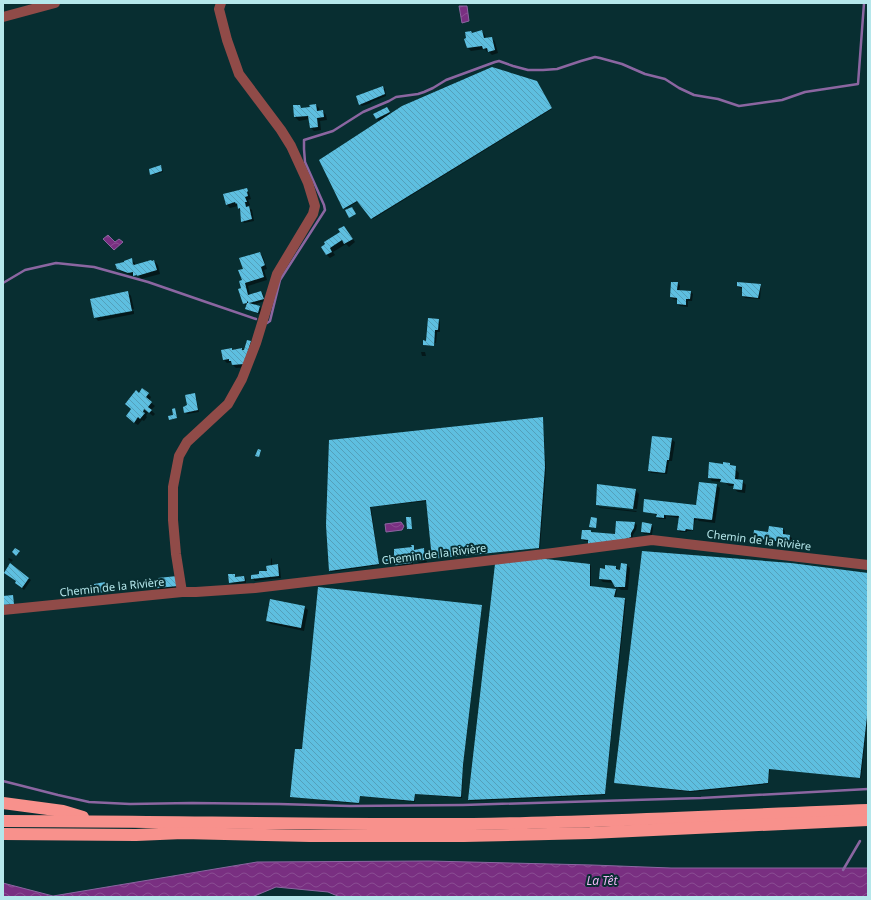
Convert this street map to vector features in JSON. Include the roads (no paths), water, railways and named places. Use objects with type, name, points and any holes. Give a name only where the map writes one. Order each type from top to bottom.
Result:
[{"type":"highway","points":[[3,804],[63,811],[93,821]]},
{"type":"highway","points":[[3,821],[472,824],[868,810]]},
{"type":"highway","points":[[3,834],[136,835],[183,833],[310,836],[464,836],[868,820]]},
{"type":"highway","points":[[3,841],[58,834]]},
{"type":"street","points":[[3,17],[55,3]]},
{"type":"street","points":[[182,592],[176,554],[173,520],[173,487],[179,456],[187,442],[228,404],[242,379],[256,343],[277,274],[313,214],[315,206],[308,183],[291,146],[281,130],[239,74],[227,40],[220,9],[221,3]]},
{"type":"street","name":"Chemin de la Rivière","points":[[3,610],[182,592],[255,588],[652,540],[868,565]]},
{"type":"water","points":[[459,6],[467,6],[469,21],[462,23]]},
{"type":"water","points":[[108,235],[115,242],[119,239],[123,242],[114,250],[103,239]]},
{"type":"water","points":[[401,522],[404,526],[402,530],[386,532],[385,524]]},
{"type":"water","name":"La Têt","points":[[429,861],[671,868],[868,868],[868,897],[340,897],[328,892],[276,887],[252,897],[3,897],[3,883],[53,896],[257,862]]},
{"type":"waterway","points":[[267,323],[270,321],[280,280],[325,210],[305,162],[304,140],[333,131],[363,112],[396,97],[424,92],[446,80],[499,61],[528,70],[543,70],[557,69],[595,57],[622,64],[645,74],[665,79],[694,95],[718,99],[739,106],[782,100],[805,92],[858,84],[864,3]]},
{"type":"waterway","points":[[3,283],[25,270],[56,263],[94,267],[148,282],[256,319]]},
{"type":"waterway","points":[[3,781],[89,802],[130,804],[192,803],[350,806],[463,805],[701,798],[868,789]]},
{"type":"waterway","points":[[843,870],[860,841]]}]
